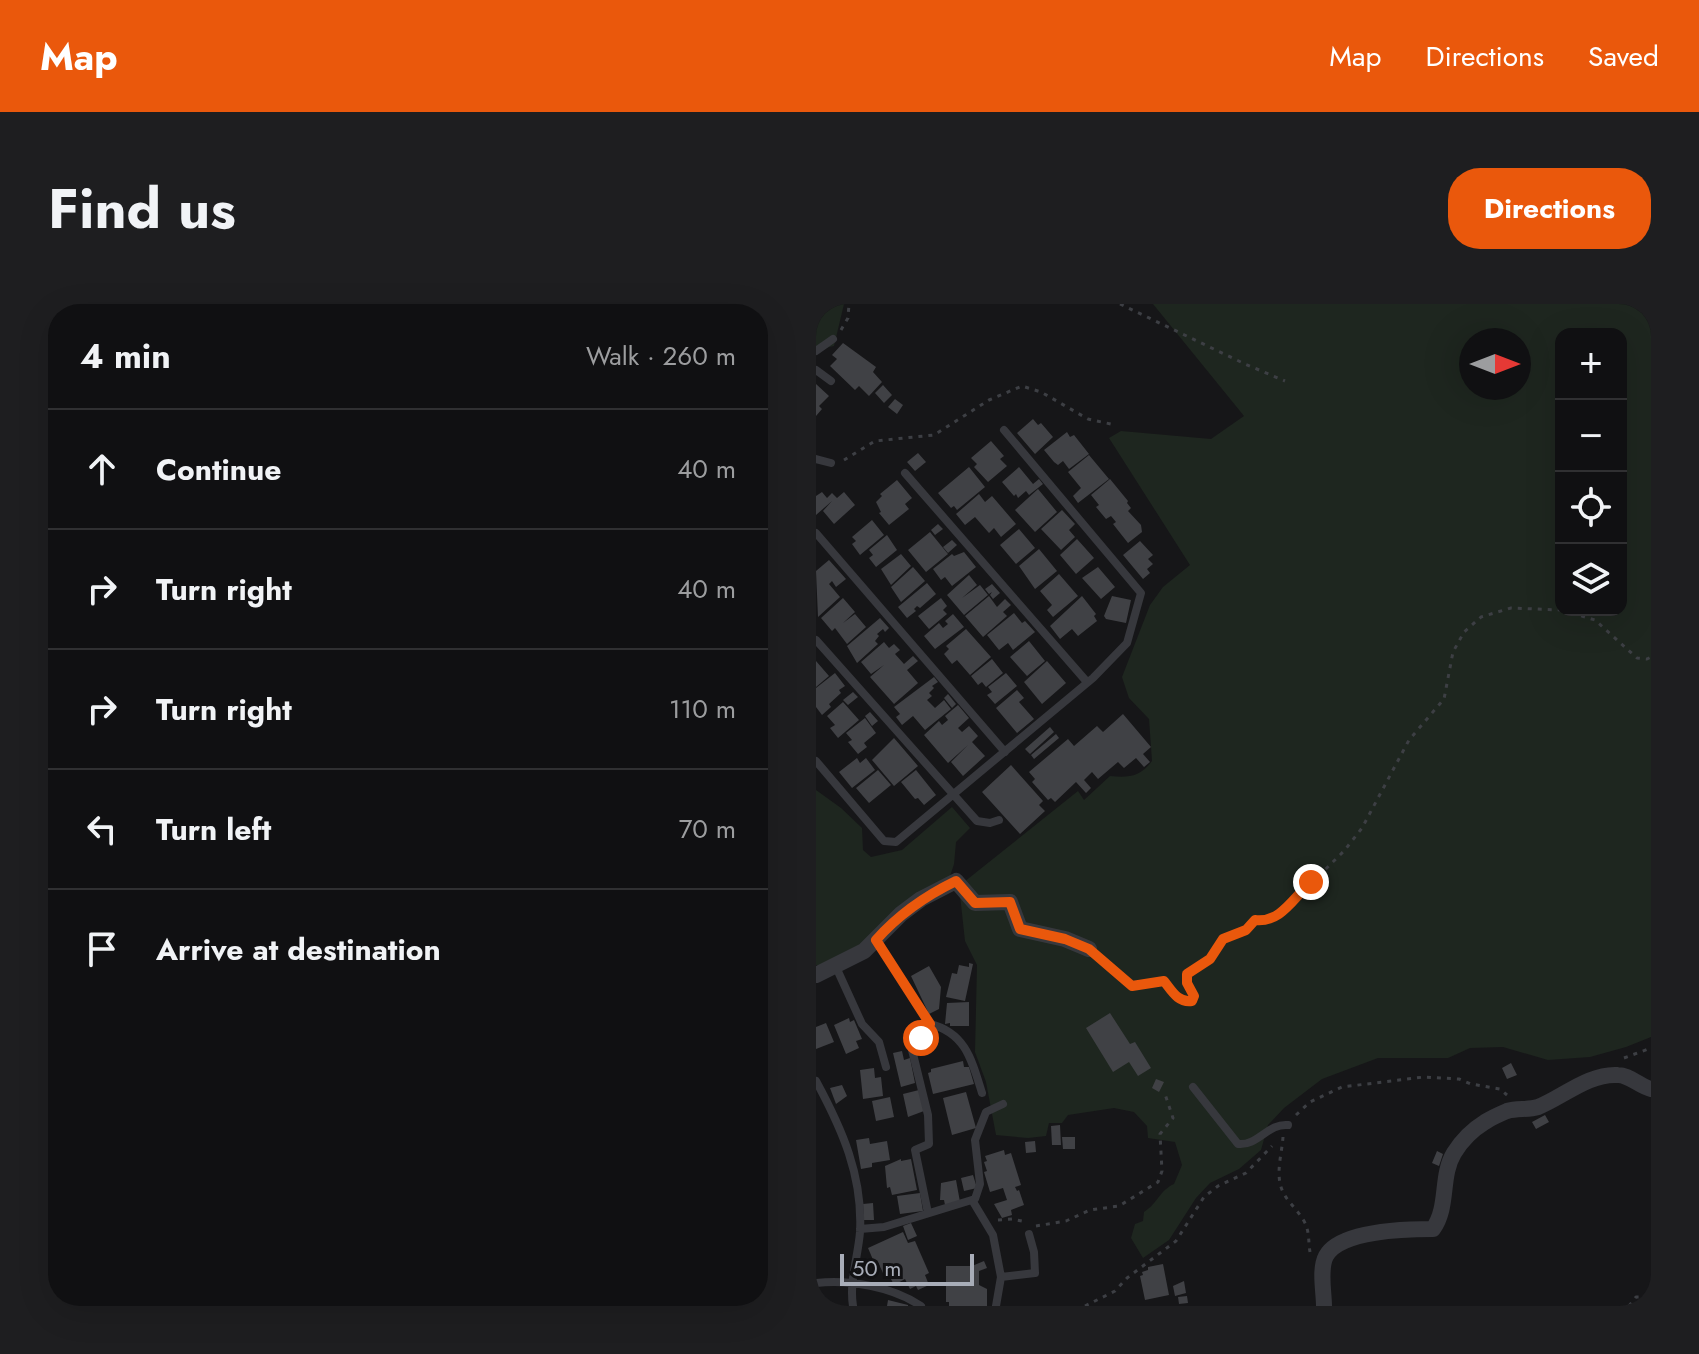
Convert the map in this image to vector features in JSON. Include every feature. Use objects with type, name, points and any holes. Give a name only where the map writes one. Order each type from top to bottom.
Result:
[{"type":"street","points":[[816,975],[864,951],[901,914],[921,899],[956,881],[975,903],[1010,902],[1020,929],[1065,939],[1089,949]]},
{"type":"street","points":[[1324,1306],[1325,1256],[1351,1239],[1373,1233],[1433,1229],[1443,1208],[1445,1178],[1453,1154],[1468,1134],[1484,1123],[1508,1111],[1535,1108],[1596,1078],[1609,1075],[1621,1075],[1651,1089]]},
{"type":"lane","points":[[816,351],[833,339]]},
{"type":"lane","points":[[816,370],[831,381]]},
{"type":"lane","points":[[816,761],[884,841],[896,842],[1087,682],[1127,643],[1141,593],[1004,430]]},
{"type":"lane","points":[[816,459],[831,463]]},
{"type":"lane","points":[[905,473],[1087,682]]},
{"type":"lane","points":[[816,533],[1005,752]]},
{"type":"lane","points":[[816,640],[977,821],[990,823],[999,820]]},
{"type":"lane","points":[[876,940],[930,1024],[944,1027],[966,1046],[982,1093]]},
{"type":"lane","points":[[836,967],[862,1024],[879,1042],[886,1067]]},
{"type":"lane","points":[[928,1213],[915,1150],[929,1144],[928,1115],[912,1050],[930,1024]]},
{"type":"lane","points":[[816,1081],[852,1155],[860,1229],[853,1306]]},
{"type":"lane","points":[[1193,1087],[1238,1144],[1250,1144],[1275,1126],[1288,1125]]},
{"type":"lane","points":[[860,1229],[884,1227],[975,1199],[980,1184],[975,1140],[986,1112],[1003,1104]]},
{"type":"lane","points":[[972,1200],[993,1235],[1001,1277],[996,1306]]},
{"type":"lane","points":[[1001,1277],[1035,1273],[1029,1234]]},
{"type":"lane","points":[[816,1283],[853,1283],[899,1296],[921,1306]]},
{"type":"path","points":[[833,339],[848,318],[849,304]]},
{"type":"path","points":[[1120,304],[1285,381]]},
{"type":"path","points":[[831,463],[855,455],[866,444],[875,441],[934,435],[1007,390],[1027,386],[1088,419],[1115,425]]},
{"type":"path","points":[[1089,949],[1132,986],[1164,981],[1178,998],[1192,1001],[1194,996],[1187,983],[1187,974],[1210,959],[1223,939],[1246,930],[1252,921],[1269,921],[1279,915],[1344,851],[1362,828],[1409,740],[1444,699],[1453,652],[1464,632],[1481,617],[1511,608],[1555,610]]},
{"type":"path","points":[[1582,616],[1595,620],[1637,658],[1651,657]]},
{"type":"path","points":[[1288,1125],[1310,1102],[1342,1087],[1424,1077],[1440,1076],[1500,1089],[1521,1109]]},
{"type":"path","points":[[987,1223],[1012,1219],[1023,1220],[1033,1226],[1058,1223],[1090,1210],[1119,1206],[1150,1188],[1158,1182],[1162,1171],[1160,1134],[1173,1118],[1165,1094]]},
{"type":"path","points":[[1085,1306],[1115,1291],[1127,1278],[1176,1241],[1204,1197],[1218,1186],[1246,1173],[1284,1129],[1280,1183],[1285,1198],[1303,1218],[1309,1232],[1312,1259],[1323,1265]]},
{"type":"path","points":[[1629,1306],[1636,1297],[1651,1297]]},
{"type":"shaded area","points":[[816,304],[844,304],[834,346],[816,350]]},
{"type":"shaded area","points":[[1153,304],[1651,304],[1651,1037],[1590,1057],[1548,1060],[1503,1047],[1470,1048],[1448,1058],[1378,1058],[1322,1079],[1284,1108],[1268,1125],[1261,1150],[1239,1169],[1210,1183],[1196,1198],[1169,1240],[1143,1258],[1131,1238],[1135,1224],[1143,1221],[1144,1212],[1174,1184],[1182,1165],[1175,1142],[1148,1138],[1147,1126],[1134,1112],[1114,1108],[1068,1115],[1062,1123],[1049,1123],[1046,1136],[996,1135],[986,1082],[975,1052],[977,965],[965,941],[959,886],[1078,791],[1084,800],[1110,776],[1133,775],[1152,761],[1149,719],[1129,698],[1122,677],[1150,605],[1163,587],[1190,565],[1109,438],[1121,431],[1211,439],[1244,416]]},
{"type":"shaded area","points":[[816,790],[862,828],[863,850],[871,857],[902,850],[952,807],[970,828],[956,842],[950,876],[857,949],[821,965],[816,965]]},
{"type":"building","points":[[843,343],[876,367],[873,372],[882,382],[869,396],[859,386],[855,390],[830,366],[837,359],[832,355]]},
{"type":"building","points":[[816,384],[829,396],[819,406],[822,409],[816,416]]},
{"type":"building","points":[[883,385],[892,395],[884,403],[875,393]]},
{"type":"building","points":[[895,399],[903,405],[897,414],[888,407]]},
{"type":"building","points":[[1033,419],[1053,437],[1035,454],[1017,433]]},
{"type":"building","points":[[1067,432],[1070,437],[1074,435],[1089,454],[1069,469],[1063,461],[1058,465],[1054,462],[1044,450]]},
{"type":"building","points":[[991,441],[1004,456],[1000,459],[1007,466],[988,482],[974,467],[977,464],[971,458]]},
{"type":"building","points":[[918,453],[926,462],[915,471],[907,462]]},
{"type":"building","points":[[1089,455],[1109,479],[1078,503],[1073,496],[1081,488],[1068,472]]},
{"type":"building","points":[[969,467],[985,487],[957,510],[954,506],[951,508],[938,493]]},
{"type":"building","points":[[1019,467],[1033,484],[1039,479],[1043,484],[1029,495],[1026,491],[1018,498],[1002,482]]},
{"type":"building","points":[[1110,479],[1128,501],[1131,508],[1128,511],[1141,525],[1142,532],[1128,543],[1113,524],[1116,522],[1111,516],[1106,519],[1096,507],[1099,505],[1091,495]]},
{"type":"building","points":[[897,480],[912,498],[905,504],[909,509],[889,525],[879,513],[876,502],[882,496],[880,494]]},
{"type":"building","points":[[1038,489],[1057,512],[1035,532],[1015,510]]},
{"type":"building","points":[[822,492],[827,498],[832,493],[837,498],[844,492],[855,505],[834,524],[823,511],[832,501],[816,515],[816,496]]},
{"type":"building","points":[[979,494],[985,502],[992,496],[1016,524],[1001,537],[994,528],[989,533],[975,517],[965,525],[956,514]]},
{"type":"building","points":[[1062,510],[1075,524],[1069,530],[1075,537],[1061,550],[1041,529]]},
{"type":"building","points":[[872,520],[884,535],[860,555],[852,544],[856,541],[852,537]]},
{"type":"building","points":[[938,524],[943,529],[935,535],[931,530]]},
{"type":"building","points":[[1019,529],[1035,548],[1016,564],[1000,545]]},
{"type":"building","points":[[930,532],[948,554],[926,572],[908,550]]},
{"type":"building","points":[[887,535],[897,550],[876,567],[869,558],[873,555],[869,550]]},
{"type":"building","points":[[1077,539],[1094,558],[1076,574],[1060,555]]},
{"type":"building","points":[[952,540],[957,545],[948,553],[943,547]]},
{"type":"building","points":[[1140,541],[1153,555],[1148,559],[1153,564],[1147,569],[1150,573],[1143,579],[1123,555]]},
{"type":"building","points":[[1039,549],[1057,571],[1035,589],[1019,566]]},
{"type":"building","points":[[964,552],[976,567],[952,586],[945,577],[941,580],[933,569],[952,554]]},
{"type":"building","points":[[901,554],[911,566],[891,585],[881,569]]},
{"type":"building","points":[[829,560],[846,579],[836,587],[832,581],[829,584],[840,597],[818,617],[816,571]]},
{"type":"building","points":[[913,567],[925,581],[901,602],[891,587]]},
{"type":"building","points":[[1098,567],[1115,587],[1101,599],[1082,578]]},
{"type":"building","points":[[1059,574],[1078,596],[1053,617],[1047,610],[1052,605],[1040,591]]},
{"type":"building","points":[[969,575],[977,585],[962,598],[980,585],[988,595],[964,615],[947,595]]},
{"type":"building","points":[[927,583],[936,594],[920,608],[917,606],[916,611],[907,618],[898,607]]},
{"type":"building","points":[[992,584],[1000,593],[993,599],[990,595],[992,592],[989,594],[985,589]]},
{"type":"building","points":[[989,596],[997,607],[1005,599],[1011,605],[1003,612],[1007,616],[983,637],[965,616]]},
{"type":"building","points":[[1082,596],[1096,614],[1097,621],[1078,636],[1072,629],[1060,639],[1050,626]]},
{"type":"building","points":[[1112,596],[1131,600],[1126,623],[1104,616]]},
{"type":"building","points":[[843,598],[855,612],[843,623],[855,614],[866,627],[847,644],[835,628],[832,631],[821,618]]},
{"type":"building","points":[[941,598],[947,606],[943,610],[947,614],[929,629],[918,616]]},
{"type":"building","points":[[1014,613],[1035,632],[1013,650],[1008,643],[999,650],[987,635]]},
{"type":"building","points":[[953,614],[964,627],[935,649],[924,636],[939,623],[943,628],[948,624],[945,621]]},
{"type":"building","points":[[880,618],[889,628],[877,634],[879,636],[875,641],[878,644],[857,663],[847,646]]},
{"type":"building","points":[[966,629],[991,657],[970,675],[957,660],[952,664],[944,654],[949,649],[946,646]]},
{"type":"building","points":[[1029,641],[1045,661],[1027,676],[1010,657]]},
{"type":"building","points":[[884,642],[889,648],[894,644],[900,650],[895,654],[904,664],[913,656],[918,661],[907,670],[918,683],[894,704],[870,677],[884,665],[871,674],[861,662]]},
{"type":"building","points":[[992,659],[1003,673],[986,687],[982,682],[978,685],[971,676]]},
{"type":"building","points":[[816,661],[829,676],[816,687]]},
{"type":"building","points":[[1047,661],[1066,683],[1042,704],[1024,682]]},
{"type":"building","points":[[835,673],[845,686],[822,715],[816,707],[816,688]]},
{"type":"building","points":[[1006,673],[1017,686],[995,704],[987,695],[992,692],[988,687]]},
{"type":"building","points":[[934,677],[938,682],[932,686],[934,688],[929,693],[932,696],[927,700],[935,708],[944,700],[951,709],[925,730],[913,716],[902,725],[896,717],[900,714],[894,707]]},
{"type":"building","points":[[1017,690],[1024,698],[1019,702],[1034,719],[1017,733],[996,708]]},
{"type":"building","points":[[853,692],[858,697],[848,705],[843,700]]},
{"type":"building","points":[[948,694],[956,704],[952,708],[944,698]]},
{"type":"building","points":[[843,702],[859,720],[838,738],[830,728],[835,725],[827,716]]},
{"type":"building","points":[[958,705],[969,718],[958,728],[962,732],[969,726],[978,736],[972,742],[985,756],[963,776],[951,762],[968,745],[948,763],[924,735],[939,721],[942,725],[948,720],[945,716]]},
{"type":"building","points":[[870,712],[878,721],[872,726],[865,716]]},
{"type":"building","points":[[1123,714],[1151,747],[1143,754],[1150,762],[1144,767],[1136,758],[1124,768],[1118,762],[1098,779],[1092,772],[1084,780],[1091,788],[1086,793],[1076,782],[1055,802],[1051,798],[1048,800],[1032,782],[1035,779],[1029,772],[1068,739],[1074,746],[1097,726],[1103,732]]},
{"type":"building","points":[[865,718],[876,733],[864,743],[867,747],[858,754],[848,742],[852,740],[846,733]]},
{"type":"building","points":[[1050,727],[1054,732],[1030,754],[1025,749]]},
{"type":"building","points":[[1056,734],[1059,738],[1034,759],[1031,755]]},
{"type":"building","points":[[894,738],[918,766],[894,786],[872,760]]},
{"type":"building","points":[[857,758],[860,763],[866,758],[875,770],[852,788],[839,772]]},
{"type":"building","points":[[1011,765],[1043,801],[1039,805],[1045,811],[1020,834],[982,792]]},
{"type":"building","points":[[878,770],[891,785],[869,803],[856,788]]},
{"type":"building","points":[[916,770],[936,795],[924,805],[901,782]]},
{"type":"building","points":[[969,963],[973,964],[965,1001],[946,997],[952,973],[957,974],[959,965],[969,967]]},
{"type":"building","points":[[929,966],[941,987],[939,1009],[929,1014],[911,976]]},
{"type":"building","points":[[969,1002],[969,1026],[945,1024],[947,1003]]},
{"type":"building","points":[[1110,1013],[1130,1044],[1135,1042],[1151,1068],[1138,1076],[1129,1062],[1113,1072],[1086,1028]]},
{"type":"building","points":[[849,1018],[850,1022],[854,1020],[862,1039],[856,1041],[859,1048],[846,1054],[834,1025]]},
{"type":"building","points":[[826,1023],[834,1042],[816,1049],[816,1027]]},
{"type":"building","points":[[902,1051],[904,1060],[910,1058],[915,1083],[901,1087],[893,1053]]},
{"type":"building","points":[[963,1061],[964,1067],[969,1067],[974,1084],[933,1094],[928,1073],[931,1069]]},
{"type":"building","points":[[1511,1063],[1517,1075],[1507,1079],[1502,1068]]},
{"type":"building","points":[[874,1068],[875,1078],[881,1077],[883,1096],[863,1099],[860,1070]]},
{"type":"building","points":[[1156,1079],[1164,1082],[1159,1092],[1152,1088]]},
{"type":"building","points":[[842,1085],[847,1096],[836,1104],[830,1088]]},
{"type":"building","points":[[919,1090],[924,1111],[908,1117],[903,1094]]},
{"type":"building","points":[[966,1092],[976,1128],[952,1135],[943,1098]]},
{"type":"building","points":[[890,1097],[894,1117],[876,1121],[872,1101]]},
{"type":"building","points":[[1545,1115],[1549,1122],[1536,1129],[1532,1122]]},
{"type":"building","points":[[1060,1125],[1061,1145],[1052,1145],[1051,1126]]},
{"type":"building","points":[[1062,1137],[1075,1137],[1075,1149],[1063,1149]]},
{"type":"building","points":[[869,1138],[870,1144],[887,1141],[890,1160],[872,1163],[872,1167],[861,1169],[856,1140]]},
{"type":"building","points":[[1035,1141],[1036,1152],[1026,1153],[1025,1142]]},
{"type":"building","points":[[1004,1150],[1005,1155],[1011,1153],[1021,1185],[1015,1187],[1024,1205],[1011,1210],[1012,1215],[1002,1218],[994,1204],[1007,1200],[1003,1188],[990,1192],[984,1162],[987,1161],[985,1156]]},
{"type":"building","points":[[1437,1151],[1443,1154],[1439,1166],[1432,1163]]},
{"type":"building","points":[[901,1159],[911,1159],[917,1190],[892,1195],[890,1187],[887,1188],[885,1166]]},
{"type":"building","points":[[973,1175],[977,1188],[964,1191],[961,1178]]},
{"type":"building","points":[[956,1180],[960,1202],[945,1205],[944,1200],[940,1200],[941,1183]]},
{"type":"building","points":[[920,1193],[923,1211],[900,1214],[897,1196]]},
{"type":"building","points":[[873,1203],[874,1220],[864,1220],[863,1204]]},
{"type":"building","points":[[911,1223],[917,1236],[908,1240],[903,1226]]},
{"type":"building","points":[[903,1232],[908,1243],[915,1241],[929,1273],[925,1275],[929,1285],[918,1290],[916,1286],[910,1289],[905,1279],[894,1285],[887,1271],[883,1273],[877,1260],[874,1262],[868,1248]]},
{"type":"building","points":[[984,1261],[987,1268],[979,1271],[979,1285],[987,1289],[987,1306],[949,1306],[946,1302],[946,1266],[972,1266]]},
{"type":"building","points":[[1163,1264],[1169,1295],[1145,1300],[1140,1276],[1142,1272],[1148,1267]]},
{"type":"building","points":[[1184,1281],[1186,1293],[1175,1296],[1173,1286]]},
{"type":"building","points":[[1187,1296],[1188,1303],[1179,1304],[1178,1297]]},
{"type":"building","points":[[888,1300],[908,1305],[908,1306],[887,1306]]},
{"type":"route","points":[[921,1038],[930,1024],[876,940],[921,899],[956,881],[975,903],[1010,902],[1020,929],[1065,939],[1089,949],[1132,986],[1164,981],[1178,998],[1189,1002],[1194,996],[1187,983],[1187,974],[1210,959],[1223,939],[1246,930],[1252,921],[1269,921],[1277,917],[1311,882]]}]
